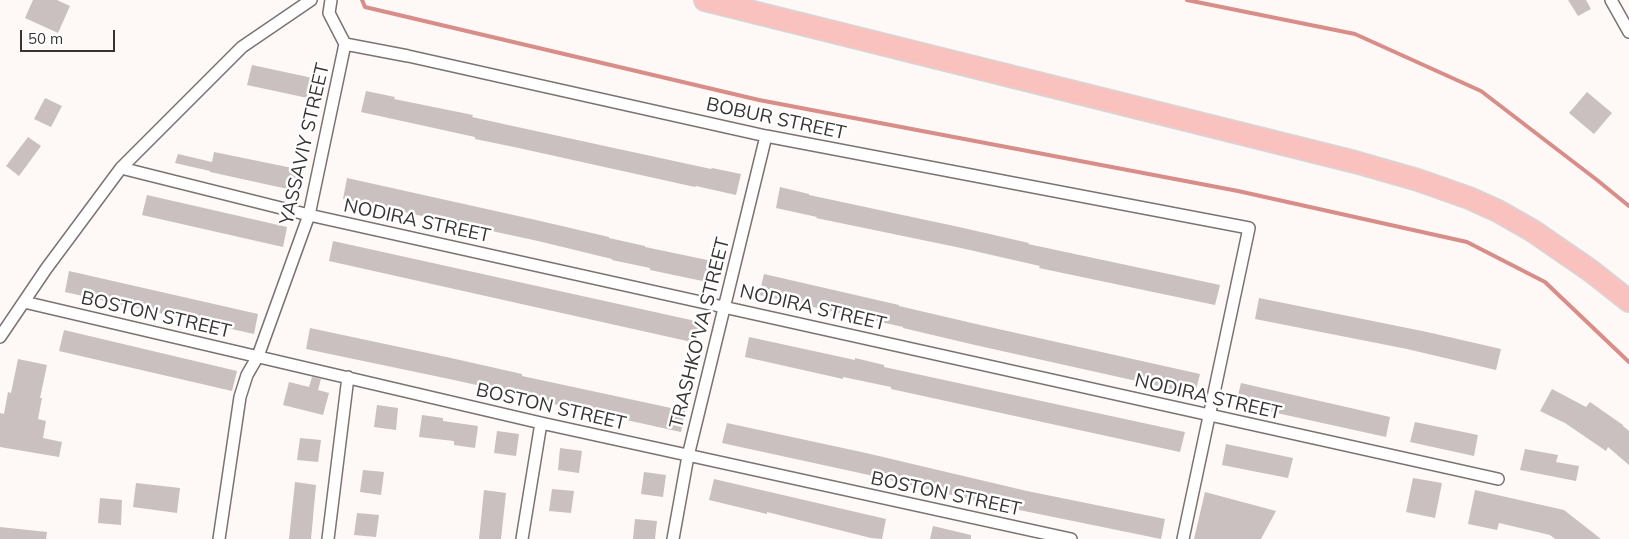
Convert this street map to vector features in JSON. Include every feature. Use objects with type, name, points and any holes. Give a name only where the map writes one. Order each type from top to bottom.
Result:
[{"type":"highway","points":[[705,0],[1355,162],[1418,180],[1469,198],[1498,211],[1533,231],[1591,271],[1629,301]]},
{"type":"street","points":[[0,337],[52,261],[122,168],[242,47],[311,0]]},
{"type":"street","points":[[331,0],[329,13],[345,44]]},
{"type":"street","points":[[1611,0],[1629,32]]},
{"type":"street","name":"BOBUR STREET","points":[[345,44],[436,62],[766,136],[1249,228],[1210,416]]},
{"type":"street","name":"YASSAVIY STREET","points":[[219,539],[240,397],[247,375],[258,356],[309,215],[345,44]]},
{"type":"street","name":"TRASHKO'VA STREET","points":[[673,539],[688,456],[766,136]]},
{"type":"street","name":"NODIRA STREET","points":[[122,168],[309,215],[1498,479]]},
{"type":"street","name":"BOSTON STREET","points":[[24,302],[541,423],[1071,539]]},
{"type":"street","points":[[328,539],[348,378]]},
{"type":"street","points":[[1184,539],[1210,416]]},
{"type":"street","points":[[522,539],[541,423]]},
{"type":"building","points":[[33,0],[57,0],[70,6],[58,33],[25,18]]},
{"type":"building","points":[[1568,0],[1586,0],[1591,9],[1578,16]]},
{"type":"building","points":[[252,65],[322,80],[317,100],[247,85]]},
{"type":"building","points":[[366,91],[395,97],[394,99],[473,115],[472,117],[508,125],[741,174],[736,195],[475,139],[475,137],[361,112]]},
{"type":"building","points":[[1587,92],[1612,113],[1594,134],[1569,113]]},
{"type":"building","points":[[45,98],[62,106],[51,127],[34,119]]},
{"type":"building","points":[[28,137],[41,146],[19,176],[6,166]]},
{"type":"building","points":[[214,152],[302,170],[297,191],[175,163],[178,154],[212,162]]},
{"type":"building","points":[[347,178],[717,262],[712,283],[650,270],[650,268],[538,241],[343,199]]},
{"type":"building","points":[[780,187],[1028,244],[1220,285],[1215,305],[1039,268],[1040,266],[776,208]]},
{"type":"building","points":[[147,195],[287,227],[283,247],[142,215]]},
{"type":"building","points":[[333,241],[700,322],[696,343],[329,261]]},
{"type":"building","points":[[69,271],[258,314],[254,334],[65,292]]},
{"type":"building","points":[[764,274],[1200,374],[1195,394],[759,295]]},
{"type":"building","points":[[1259,298],[1501,349],[1496,370],[1407,349],[1255,319]]},
{"type":"building","points":[[310,328],[685,411],[681,432],[454,380],[306,349]]},
{"type":"building","points":[[64,330],[237,371],[232,391],[59,351]]},
{"type":"building","points":[[749,337],[855,360],[855,358],[884,365],[884,367],[1185,432],[1180,452],[891,389],[891,387],[843,377],[843,379],[745,357]]},
{"type":"building","points":[[18,359],[47,365],[38,419],[46,421],[43,438],[62,442],[59,457],[0,447],[0,413],[4,414],[8,392],[11,393]]},
{"type":"building","points":[[312,377],[321,379],[318,390],[329,393],[323,415],[283,405],[289,382],[309,387]]},
{"type":"building","points":[[1241,383],[1390,417],[1386,437],[1236,404]]},
{"type":"building","points":[[1552,389],[1586,407],[1590,402],[1623,425],[1629,431],[1629,465],[1608,447],[1606,451],[1565,423],[1540,411]]},
{"type":"building","points":[[377,405],[398,408],[396,430],[374,427]]},
{"type":"building","points":[[422,415],[443,418],[443,421],[478,426],[475,448],[454,445],[454,441],[419,437]]},
{"type":"building","points":[[1415,422],[1478,435],[1474,456],[1410,442]]},
{"type":"building","points":[[727,423],[1027,491],[1165,519],[1161,539],[985,503],[722,443]]},
{"type":"building","points":[[497,431],[519,434],[516,456],[494,453]]},
{"type":"building","points":[[300,438],[321,440],[318,462],[297,460]]},
{"type":"building","points":[[1226,444],[1293,458],[1288,478],[1222,465]]},
{"type":"building","points":[[560,448],[582,451],[579,473],[558,470]]},
{"type":"building","points":[[1525,449],[1558,455],[1556,462],[1579,466],[1576,481],[1520,470]]},
{"type":"building","points":[[363,470],[384,472],[381,495],[360,492]]},
{"type":"building","points":[[644,472],[666,475],[663,497],[641,494]]},
{"type":"building","points":[[1413,478],[1442,483],[1435,518],[1406,512]]},
{"type":"building","points":[[714,479],[886,519],[882,539],[709,500]]},
{"type":"building","points":[[295,482],[316,485],[311,539],[289,539]]},
{"type":"building","points":[[136,483],[180,488],[177,513],[133,507]]},
{"type":"building","points":[[552,489],[574,491],[571,513],[549,511]]},
{"type":"building","points":[[484,490],[506,493],[501,539],[479,539]]},
{"type":"building","points":[[1475,490],[1564,510],[1601,539],[1555,539],[1550,535],[1499,523],[1497,530],[1468,524]]},
{"type":"building","points":[[1205,492],[1276,511],[1261,539],[1194,539]]},
{"type":"building","points":[[100,498],[122,500],[121,525],[98,523]]},
{"type":"building","points":[[357,513],[379,515],[376,537],[354,535]]},
{"type":"building","points":[[635,519],[657,521],[655,539],[633,539]]},
{"type":"building","points":[[933,526],[971,535],[971,539],[930,539]]},
{"type":"building","points":[[0,527],[47,532],[46,539],[0,539]]},
{"type":"waterway","points":[[362,0],[365,7],[759,100],[1238,191],[1467,242],[1545,282],[1629,362]]},
{"type":"waterway","points":[[1187,0],[1355,34],[1481,91],[1629,206]]}]
